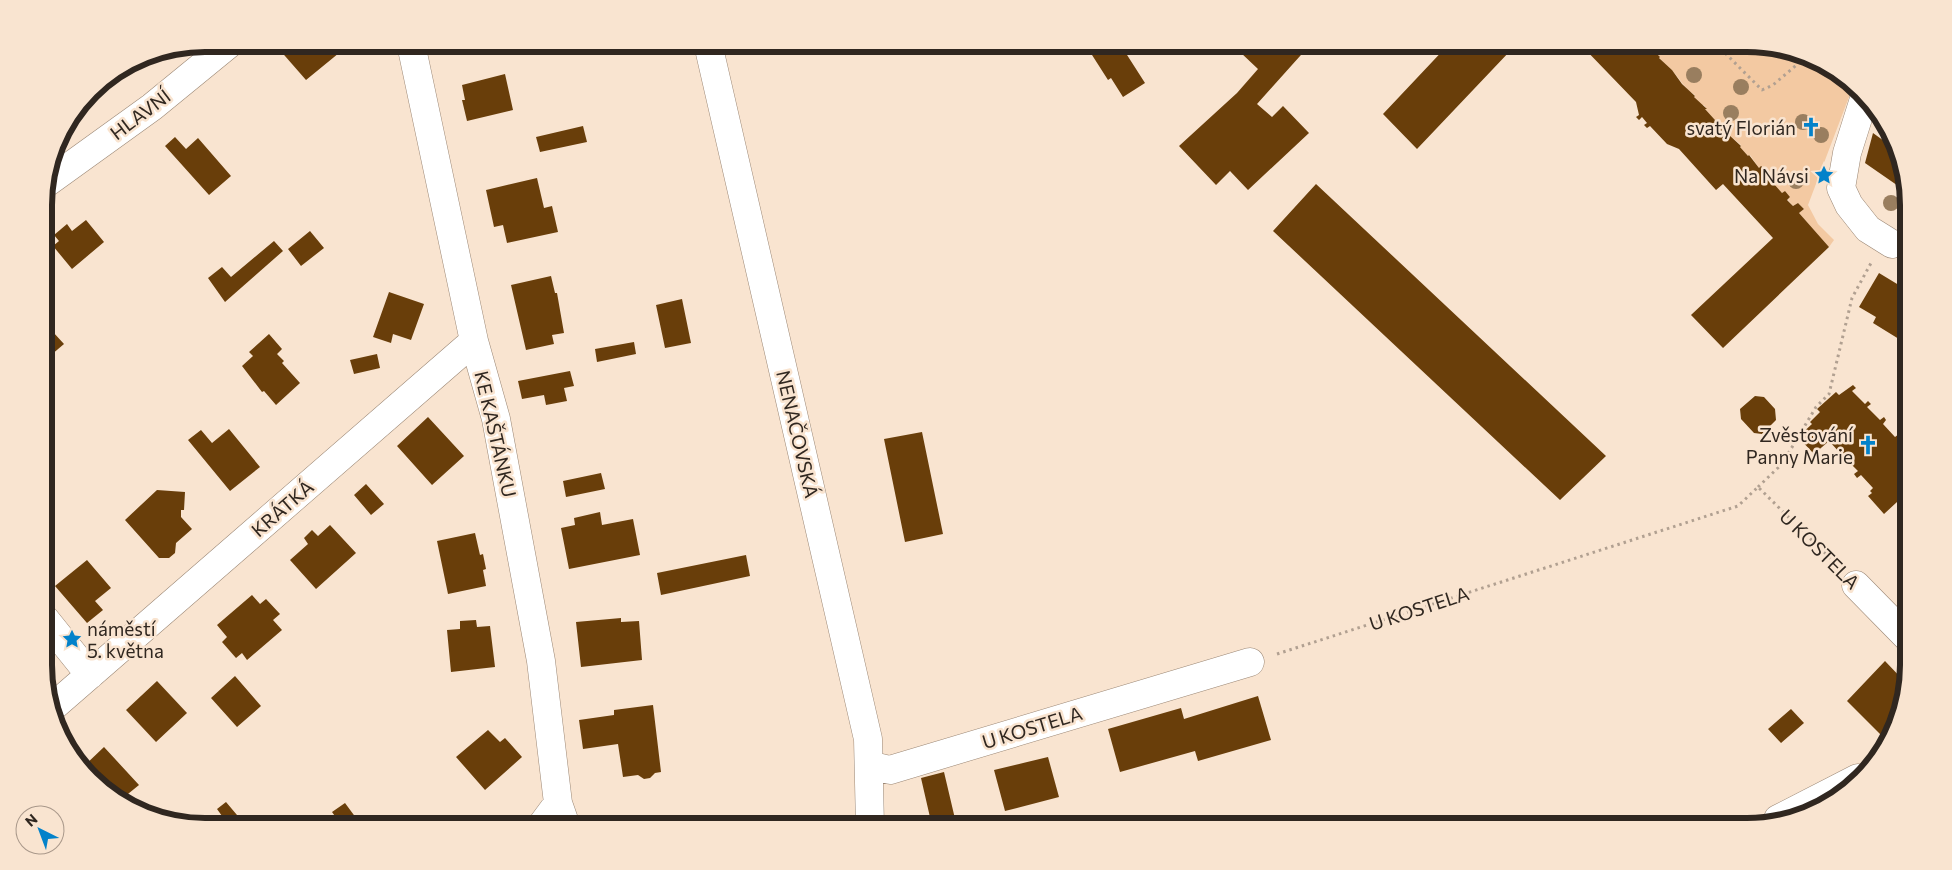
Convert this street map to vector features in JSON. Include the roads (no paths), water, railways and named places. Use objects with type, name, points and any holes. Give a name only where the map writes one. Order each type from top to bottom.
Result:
[{"type":"street","name":"HLAVNÍ","points":[[56,176],[152,107],[218,53]]},
{"type":"street","name":"KE KAŠTÁNKU","points":[[413,53],[474,341],[496,419],[541,661],[562,815]]},
{"type":"street","name":"NENAČOVSKÁ","points":[[710,53],[868,739],[870,818]]},
{"type":"street","points":[[1862,105],[1847,153],[1841,188],[1849,205],[1868,229],[1892,244]]},
{"type":"street","name":"KRÁTKÁ","points":[[90,674],[474,341]]},
{"type":"street","name":"U KOSTELA","points":[[1856,585],[1900,630]]},
{"type":"street","points":[[52,628],[90,674],[58,703]]},
{"type":"street","name":"U KOSTELA","points":[[869,765],[890,770],[1250,662]]},
{"type":"street","points":[[1802,807],[1835,790]]},
{"type":"place","name":"svatý Florián","points":[[1811,127]]},
{"type":"place","name":"Na Návsi","points":[[1824,175]]},
{"type":"place","name":"Zvěstování Panny Marie","points":[[1868,445]]},
{"type":"place","name":"náměstí 5. května","points":[[72,639]]}]
